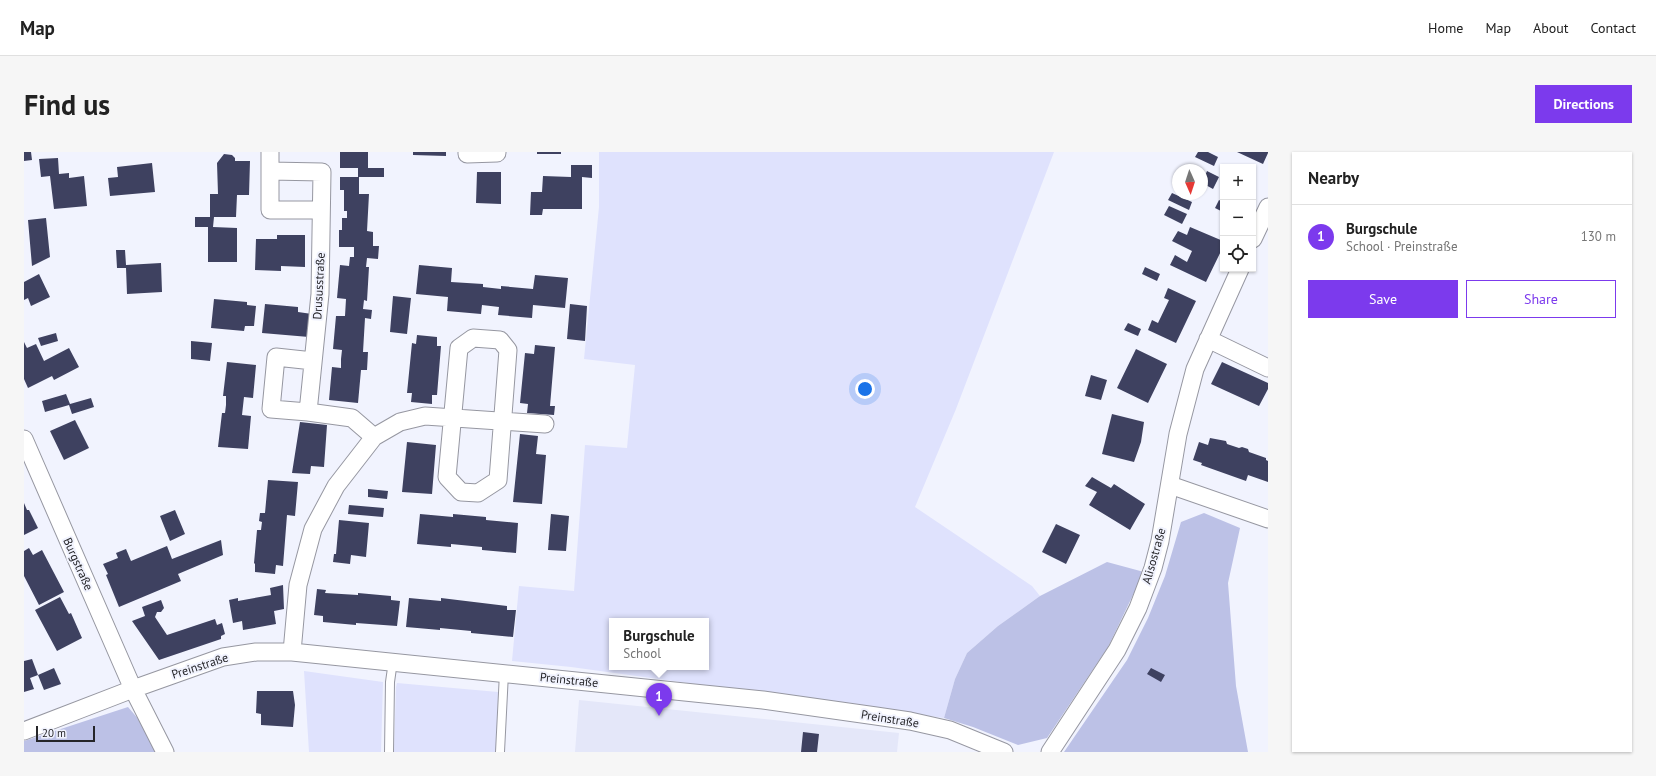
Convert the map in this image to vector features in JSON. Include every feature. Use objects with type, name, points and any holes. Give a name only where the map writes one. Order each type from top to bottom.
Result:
[{"type":"street","points":[[270,152],[270,210],[321,210]]},
{"type":"street","points":[[467,152],[467,154],[497,152]]},
{"type":"street","name":"Drususstraße","points":[[270,171],[322,172],[320,294],[308,412]]},
{"type":"street","points":[[1260,232],[1268,207]]},
{"type":"street","name":"Alisostraße","points":[[1050,752],[1117,650],[1138,608],[1153,568],[1160,541],[1178,434],[1186,399],[1195,369],[1239,272]]},
{"type":"street","points":[[473,338],[500,340],[508,350],[498,480],[478,493],[460,492],[447,477],[452,417],[459,348],[473,338]]},
{"type":"street","points":[[1208,339],[1268,368]]},
{"type":"street","points":[[313,361],[276,357],[271,409],[352,418],[374,438]]},
{"type":"street","points":[[292,652],[298,585],[313,529],[336,486],[374,438],[400,422],[424,416],[503,420],[545,424]]},
{"type":"street","name":"Burgstraße","points":[[24,439],[133,689]]},
{"type":"street","points":[[1170,485],[1268,519]]},
{"type":"street","name":"Preinstraße","points":[[24,731],[133,689],[223,657],[256,652],[292,652],[393,661],[763,700],[903,720],[950,730],[1004,752]]},
{"type":"street","points":[[133,689],[165,752]]},
{"type":"lane","points":[[389,752],[390,682],[393,661]]},
{"type":"lane","points":[[500,752],[504,673]]},
{"type":"shaded area","points":[[599,152],[1054,152],[956,409],[915,507],[1032,586],[1040,596],[998,626],[967,653],[955,679],[944,718],[571,667],[512,661],[519,586],[574,591],[585,445],[627,448],[635,365],[584,359],[599,207]]},
{"type":"shaded area","points":[[1204,513],[1240,528],[1228,583],[1236,686],[1248,752],[1064,752],[1127,660],[1148,618],[1165,576],[1181,522]]},
{"type":"shaded area","points":[[1107,562],[1144,572],[1108,647],[1047,738],[1018,745],[973,727],[944,718],[955,679],[967,653],[998,626],[1040,596]]},
{"type":"shaded area","points":[[304,671],[383,682],[381,752],[309,752]]},
{"type":"shaded area","points":[[397,683],[498,692],[497,752],[394,752]]},
{"type":"shaded area","points":[[579,700],[899,733],[897,752],[575,752]]},
{"type":"shaded area","points":[[128,707],[140,721],[157,752],[24,752],[24,741]]},
{"type":"building","points":[[24,152],[31,152],[32,160],[24,161]]},
{"type":"building","points":[[340,152],[368,152],[368,168],[384,168],[384,177],[359,177],[359,194],[369,194],[367,231],[373,232],[373,246],[379,246],[378,259],[367,258],[366,267],[369,267],[367,301],[364,300],[363,309],[372,310],[371,319],[365,318],[363,352],[368,352],[367,370],[361,370],[358,403],[329,400],[332,367],[341,368],[342,350],[333,349],[336,316],[345,316],[346,299],[337,298],[340,265],[349,266],[350,257],[354,257],[354,247],[339,247],[339,230],[342,230],[342,218],[347,218],[347,211],[344,211],[344,190],[340,190],[340,177],[358,177],[358,168],[340,168]]},
{"type":"building","points":[[413,152],[446,152],[446,156],[413,155]]},
{"type":"building","points":[[537,152],[561,152],[561,154],[537,154]]},
{"type":"building","points":[[1198,152],[1208,152],[1218,157],[1214,166],[1195,157]]},
{"type":"building","points":[[1237,152],[1268,152],[1268,153],[1263,164]]},
{"type":"building","points":[[224,154],[232,155],[235,158],[235,161],[250,161],[249,195],[237,195],[236,217],[214,217],[213,227],[237,228],[237,262],[208,262],[208,227],[195,227],[195,217],[210,217],[210,194],[218,194],[217,163]]},
{"type":"building","points":[[58,158],[59,174],[69,173],[69,178],[84,176],[87,206],[54,209],[50,176],[41,177],[39,159]]},
{"type":"building","points":[[152,163],[155,192],[110,196],[108,178],[118,177],[117,167]]},
{"type":"building","points":[[571,165],[592,165],[592,178],[582,177],[582,209],[543,209],[542,215],[530,215],[531,192],[542,192],[543,176],[571,177]]},
{"type":"building","points":[[477,172],[501,172],[501,204],[476,203]]},
{"type":"building","points":[[1208,172],[1219,177],[1213,189],[1208,186]]},
{"type":"building","points":[[1172,193],[1172,200],[1188,200],[1192,202],[1189,210],[1168,200]]},
{"type":"building","points":[[1219,200],[1220,200],[1220,210],[1215,208]]},
{"type":"building","points":[[1169,206],[1187,214],[1182,224],[1164,215]]},
{"type":"building","points":[[46,218],[50,257],[32,266],[28,220]]},
{"type":"building","points":[[1190,227],[1220,240],[1220,253],[1206,282],[1170,265],[1175,255],[1187,262],[1192,251],[1172,241],[1178,231],[1187,235]]},
{"type":"building","points":[[277,235],[305,235],[305,267],[281,266],[281,271],[255,270],[256,239],[277,239]]},
{"type":"building","points":[[116,250],[125,250],[126,265],[161,263],[162,292],[127,294],[126,268],[117,268]]},
{"type":"building","points":[[419,265],[452,268],[451,282],[483,284],[483,287],[501,289],[501,286],[533,289],[535,275],[568,278],[565,308],[533,305],[532,318],[498,315],[499,307],[482,305],[481,314],[447,311],[448,297],[416,294]]},
{"type":"building","points":[[1145,267],[1160,274],[1157,281],[1142,274]]},
{"type":"building","points":[[39,274],[50,297],[31,306],[28,298],[24,300],[24,282]]},
{"type":"building","points":[[1168,288],[1196,301],[1176,343],[1148,330],[1152,320],[1158,323],[1169,300],[1164,298]]},
{"type":"building","points":[[393,296],[411,298],[407,334],[390,332]]},
{"type":"building","points":[[214,299],[247,302],[247,305],[256,306],[254,326],[245,326],[244,331],[211,328]]},
{"type":"building","points":[[265,304],[298,307],[298,312],[312,314],[309,337],[262,333]]},
{"type":"building","points":[[570,304],[587,306],[585,341],[567,339]]},
{"type":"building","points":[[1128,323],[1141,329],[1138,336],[1124,330]]},
{"type":"building","points":[[56,333],[58,341],[41,346],[38,338]]},
{"type":"building","points":[[417,335],[437,337],[437,346],[441,346],[437,395],[432,395],[432,404],[411,402],[412,393],[407,393],[412,343],[416,344]]},
{"type":"building","points":[[191,341],[212,343],[210,361],[191,359]]},
{"type":"building","points":[[24,342],[27,348],[36,344],[44,361],[69,348],[79,367],[54,380],[52,376],[28,388],[24,379]]},
{"type":"building","points":[[535,345],[555,347],[550,406],[555,406],[554,415],[527,413],[528,404],[520,403],[525,353],[534,354]]},
{"type":"building","points":[[1136,349],[1167,364],[1148,403],[1117,388]]},
{"type":"building","points":[[227,362],[256,365],[253,398],[244,397],[242,415],[251,416],[248,449],[218,447],[222,413],[225,413],[226,405],[226,396],[223,396]]},
{"type":"building","points":[[1222,362],[1268,383],[1268,389],[1259,406],[1211,384]]},
{"type":"building","points":[[1091,375],[1107,380],[1101,400],[1085,396]]},
{"type":"building","points":[[66,394],[70,404],[91,398],[94,407],[72,414],[69,405],[45,412],[42,401]]},
{"type":"building","points":[[1112,414],[1144,422],[1141,442],[1134,462],[1102,454]]},
{"type":"building","points":[[75,420],[89,448],[64,460],[50,431]]},
{"type":"building","points":[[300,422],[327,425],[324,467],[311,466],[310,474],[292,473]]},
{"type":"building","points":[[520,434],[538,436],[536,454],[546,455],[542,504],[513,502]]},
{"type":"building","points":[[1210,438],[1226,441],[1227,444],[1248,449],[1249,452],[1266,458],[1268,461],[1268,482],[1248,475],[1246,481],[1201,465],[1202,463],[1193,460],[1199,442],[1208,445]]},
{"type":"building","points":[[407,442],[436,445],[432,494],[402,492]]},
{"type":"building","points":[[1092,477],[1111,488],[1114,484],[1145,504],[1130,530],[1089,505],[1097,492],[1085,486]]},
{"type":"building","points":[[268,480],[298,482],[295,516],[287,515],[283,566],[276,565],[275,574],[255,572],[254,563],[257,530],[261,530],[262,522],[259,521],[260,513],[265,513]]},
{"type":"building","points":[[368,489],[388,491],[387,499],[368,497]]},
{"type":"building","points":[[24,503],[38,528],[24,535]]},
{"type":"building","points":[[349,505],[384,508],[383,517],[348,514]]},
{"type":"building","points":[[175,510],[185,534],[170,541],[160,516]]},
{"type":"building","points":[[420,514],[453,517],[453,514],[486,517],[486,520],[518,523],[516,553],[482,550],[482,547],[451,544],[451,547],[417,544]]},
{"type":"building","points":[[551,514],[569,516],[566,551],[548,550]]},
{"type":"building","points":[[339,520],[369,523],[366,557],[351,555],[350,564],[333,562],[334,554],[336,554]]},
{"type":"building","points":[[1056,524],[1080,535],[1066,564],[1042,552]]},
{"type":"building","points":[[221,540],[223,555],[178,574],[181,581],[119,607],[103,564],[118,558],[116,553],[126,549],[131,561],[167,546],[172,559]]},
{"type":"building","points":[[29,548],[33,555],[42,550],[64,592],[39,605],[24,576],[24,551]]},
{"type":"building","points":[[283,585],[284,609],[274,611],[276,624],[243,630],[242,621],[233,623],[229,600],[238,598],[238,601],[271,595],[270,588]]},
{"type":"building","points":[[317,589],[326,590],[325,593],[358,595],[358,593],[391,596],[391,600],[400,601],[397,626],[356,623],[356,625],[323,622],[323,616],[314,615]]},
{"type":"building","points":[[60,597],[69,614],[71,613],[82,638],[57,651],[35,610]]},
{"type":"building","points":[[409,598],[441,601],[441,598],[507,606],[507,610],[516,610],[513,637],[440,628],[440,630],[406,627]]},
{"type":"building","points":[[161,600],[164,608],[161,612],[157,612],[155,617],[167,635],[215,619],[217,625],[222,623],[225,634],[221,636],[221,639],[159,660],[132,621],[145,616],[142,607]]},
{"type":"building","points":[[32,659],[38,675],[30,678],[34,689],[24,692],[24,661]]},
{"type":"building","points":[[54,668],[61,684],[44,690],[38,675]]},
{"type":"building","points":[[1151,668],[1165,675],[1161,682],[1147,674]]},
{"type":"building","points":[[257,691],[293,691],[295,705],[293,727],[261,725],[261,714],[256,713]]},
{"type":"building","points":[[803,732],[819,734],[817,752],[801,752]]},
{"type":"place","name":"Burgschule","points":[[659,716]]}]
